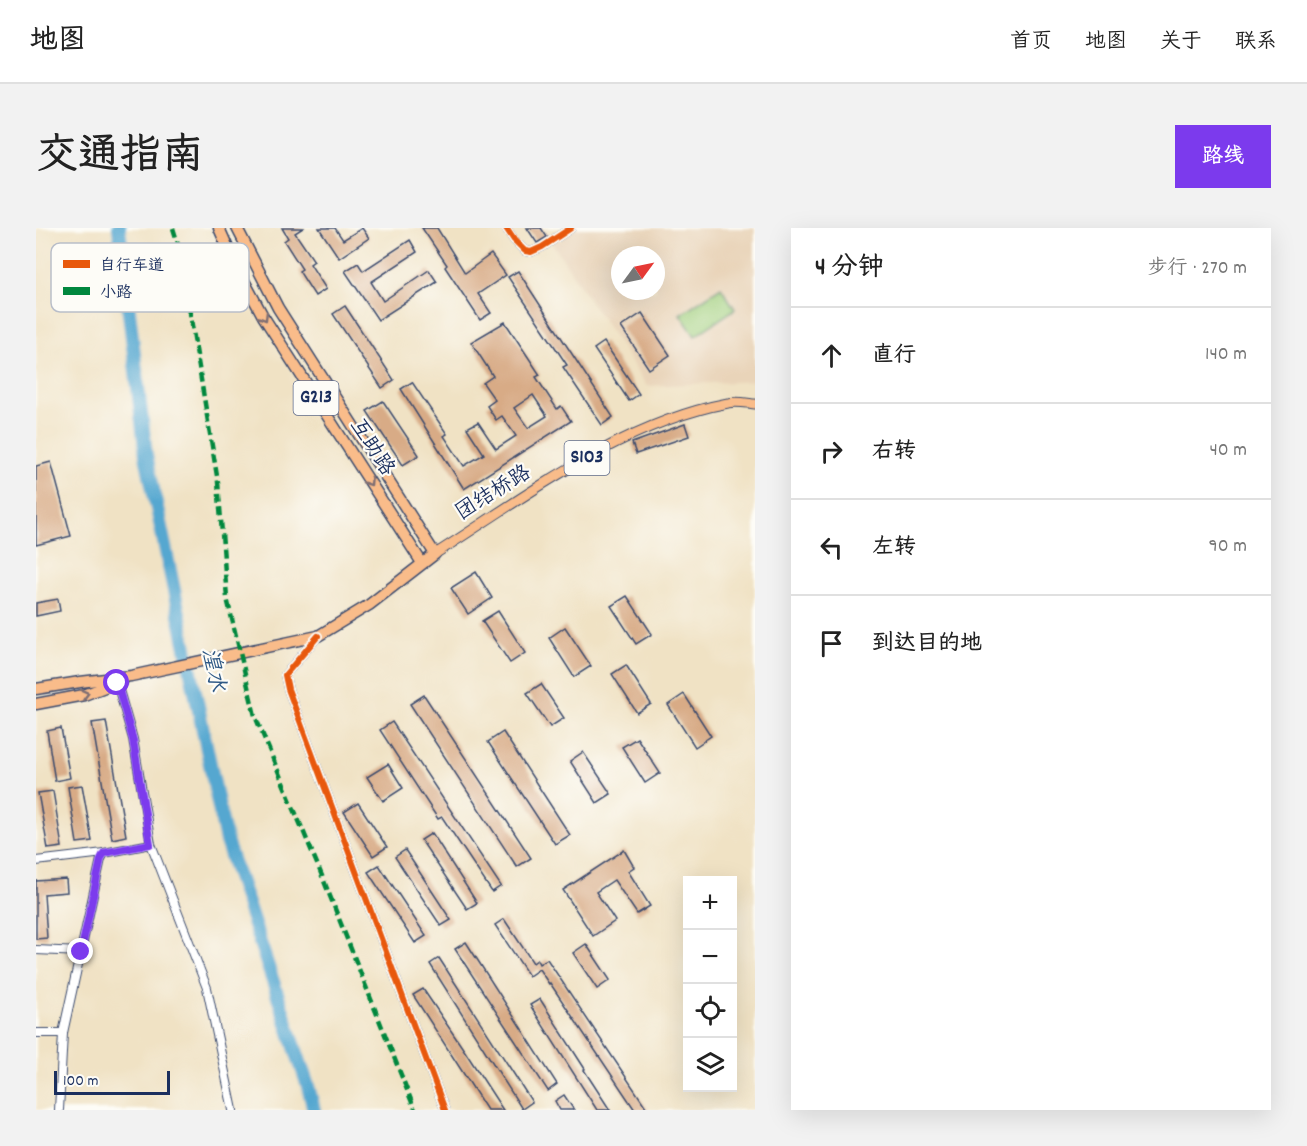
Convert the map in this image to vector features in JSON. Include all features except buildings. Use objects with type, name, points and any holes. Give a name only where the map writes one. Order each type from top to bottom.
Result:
[{"type":"highway","name":"互助路","points":[[219,228],[226,243]]},
{"type":"highway","name":"互助路","points":[[237,228],[245,243]]},
{"type":"highway","name":"互助路","points":[[249,251],[278,308],[435,554]]},
{"type":"highway","name":"互助路","points":[[249,290],[263,316],[422,564]]},
{"type":"highway","name":"团结桥路","points":[[131,676],[318,636],[369,606],[435,554]]},
{"type":"highway","points":[[36,704],[84,695],[131,676]]},
{"type":"highway","points":[[36,690],[131,676]]},
{"type":"main road","name":"团结桥路","points":[[435,554],[591,456],[630,435],[674,418],[730,402],[755,404]]},
{"type":"street","points":[[506,228],[525,251],[531,252],[542,248],[571,228]]},
{"type":"street","points":[[318,636],[285,675],[288,689],[446,1110]]},
{"type":"street","points":[[117,683],[133,740],[150,844],[207,988],[233,1110]]},
{"type":"street","points":[[36,861],[104,853],[150,844]]},
{"type":"street","points":[[59,1110],[63,1033],[104,853]]},
{"type":"street","points":[[36,950],[81,952]]},
{"type":"street","points":[[36,1033],[63,1033]]},
{"type":"shaded area","points":[[576,228],[755,228],[755,381],[647,386],[552,243]]},
{"type":"green space","points":[[721,287],[735,309],[695,336],[680,314]]},
{"type":"waterway","name":"湟水","points":[[119,228],[121,243]]},
{"type":"waterway","name":"湟水","points":[[129,312],[146,455],[226,841],[314,1110]]},
{"type":"marked path","points":[[173,228],[178,243]]},
{"type":"marked path","points":[[190,312],[218,482],[227,598],[255,716],[320,871],[415,1110]]},
{"type":"cycle path","points":[[506,228],[525,251],[531,252],[571,228]]},
{"type":"cycle path","points":[[318,636],[285,675],[288,689],[445,1110]]},
{"type":"route","points":[[81,952],[104,853],[150,844],[133,740],[117,683]]}]
